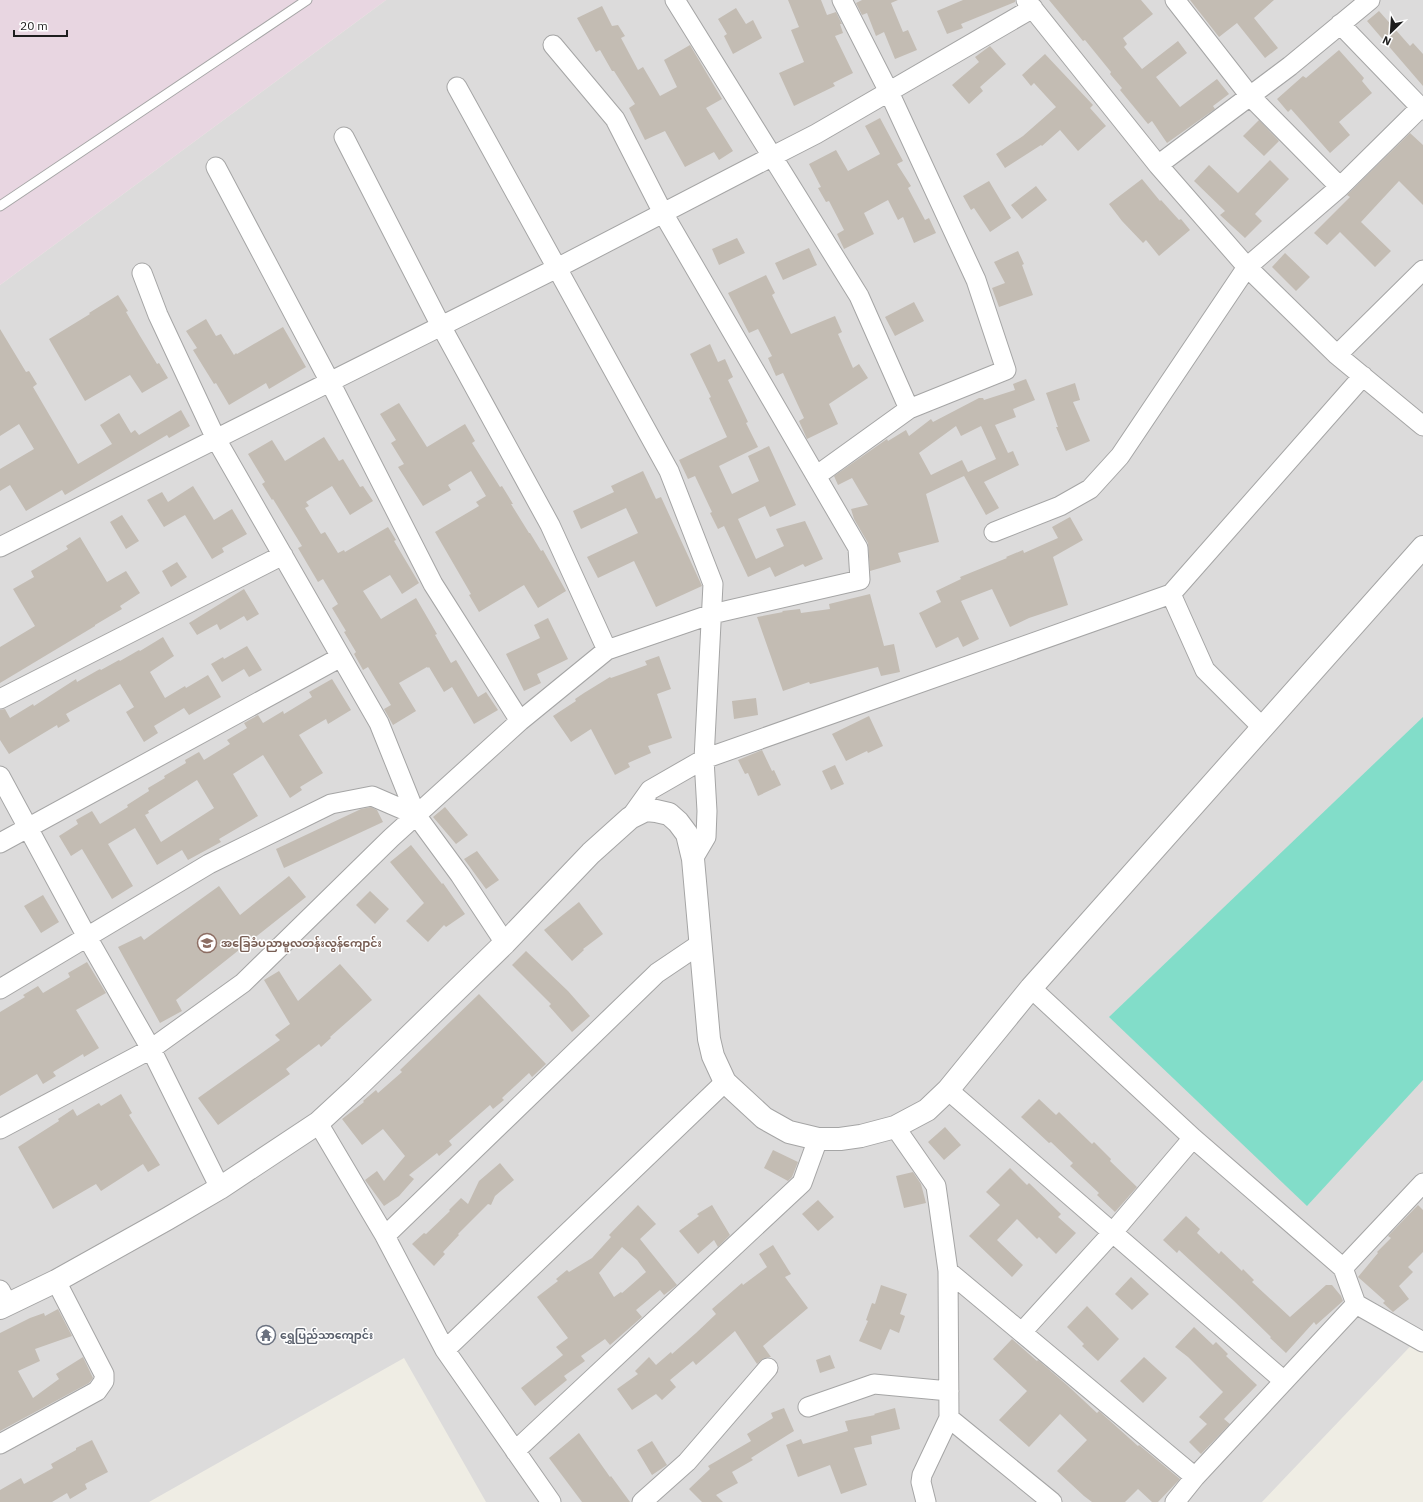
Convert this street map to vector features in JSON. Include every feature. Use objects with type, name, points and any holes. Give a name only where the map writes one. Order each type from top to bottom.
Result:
[{"type":"street","points":[[675,0],[773,156],[858,296],[909,410]]},
{"type":"street","points":[[816,476],[909,410],[1006,370],[976,280],[889,92],[842,0]]},
{"type":"street","points":[[1175,0],[1250,96],[1340,188]]},
{"type":"street","points":[[1158,165],[1290,66],[1370,0]]},
{"type":"street","points":[[0,547],[557,268],[816,134],[889,92],[1030,4],[1158,165],[1247,267],[1337,355],[1423,426]]},
{"type":"street","points":[[994,532],[1060,506],[1090,489],[1120,456],[1247,267],[1340,188],[1422,109],[1340,24]]},
{"type":"street","points":[[0,1129],[151,1049],[244,983],[416,815],[520,721],[607,650],[712,614],[860,580],[858,548],[663,213],[615,119],[553,45]]},
{"type":"street","points":[[458,87],[669,471],[713,584],[704,759],[707,811],[706,837],[693,859]]},
{"type":"street","points":[[344,137],[441,326],[550,525],[607,650]]},
{"type":"street","points":[[216,167],[330,382],[433,584],[520,721]]},
{"type":"street","points":[[1337,355],[1423,270]]},
{"type":"street","points":[[142,273],[158,314],[216,439],[378,723],[416,815],[460,875],[505,943]]},
{"type":"street","points":[[3,1301],[56,1281],[220,1188],[318,1123],[505,943],[591,853],[630,818],[650,790],[704,759],[1171,594],[1363,376]]},
{"type":"street","points":[[630,818],[646,810],[669,814],[678,822],[687,834],[693,859],[709,1039],[713,1056],[725,1082],[764,1118],[789,1132],[818,1139],[840,1139],[861,1136],[895,1127],[927,1110],[948,1090],[1031,988],[1423,547]]},
{"type":"street","points":[[0,699],[283,555]]},
{"type":"street","points":[[1171,594],[1205,670],[1263,728]]},
{"type":"street","points":[[0,843],[340,657]]},
{"type":"street","points":[[0,776],[87,937],[151,1049],[220,1188]]},
{"type":"street","points":[[0,989],[209,864],[331,804],[372,796],[416,815]]},
{"type":"street","points":[[386,1236],[657,973],[700,944]]},
{"type":"street","points":[[1031,988],[1193,1138],[1343,1268],[1356,1304],[1423,1342]]},
{"type":"street","points":[[445,1350],[725,1082]]},
{"type":"street","points":[[948,1090],[1284,1381]]},
{"type":"street","points":[[318,1123],[386,1236],[445,1350],[551,1502]]},
{"type":"street","points":[[895,1127],[936,1186],[948,1271],[950,1418],[922,1476],[921,1482],[926,1502]]},
{"type":"street","points":[[1022,1332],[1113,1232],[1193,1138]]},
{"type":"street","points":[[514,1451],[802,1183],[818,1139]]},
{"type":"street","points":[[1343,1268],[1423,1183]]},
{"type":"street","points":[[948,1271],[1195,1477]]},
{"type":"street","points":[[0,1444],[97,1390],[104,1382],[104,1374],[56,1281]]},
{"type":"street","points":[[1175,1502],[1195,1477],[1356,1304]]},
{"type":"street","points":[[642,1502],[687,1462],[768,1368]]},
{"type":"street","points":[[808,1407],[874,1384],[949,1392]]},
{"type":"street","points":[[950,1418],[1052,1502]]},
{"type":"lane","points":[[0,206],[307,0]]},
{"type":"shaded area","points":[[0,0],[386,0],[0,285]]},
{"type":"shaded area","points":[[386,0],[1423,0],[1423,1333],[1262,1502],[486,1502],[404,1358],[149,1502],[0,1502],[0,285]]},
{"type":"shaded area","points":[[1423,717],[1423,1080],[1307,1206],[1109,1017]]},
{"type":"building","points":[[788,0],[821,0],[827,15],[836,12],[842,24],[840,24],[843,33],[835,36],[853,73],[833,83],[835,86],[794,106],[779,73],[804,62],[791,30],[799,27]]},
{"type":"building","points":[[862,0],[898,0],[891,3],[903,32],[908,30],[917,50],[895,59],[884,32],[876,36],[867,13],[862,15],[856,3]]},
{"type":"building","points":[[963,0],[1015,0],[1015,2],[961,24],[963,28],[947,34],[937,11]]},
{"type":"building","points":[[1049,0],[1141,0],[1153,14],[1123,38],[1127,44],[1124,47],[1142,69],[1178,41],[1187,53],[1156,77],[1180,107],[1217,79],[1229,94],[1213,106],[1215,109],[1167,143],[1152,121],[1148,124],[1120,90],[1122,88],[1110,74],[1111,72]]},
{"type":"building","points":[[1190,0],[1274,0],[1254,18],[1278,48],[1265,58],[1237,23],[1219,37]]},
{"type":"building","points":[[602,6],[612,26],[618,25],[625,36],[621,38],[638,70],[643,67],[660,96],[677,87],[664,60],[690,45],[722,99],[706,108],[733,151],[719,160],[714,152],[685,167],[665,131],[645,140],[629,108],[635,104],[614,71],[612,71],[600,50],[596,52],[577,18]]},
{"type":"building","points":[[736,8],[746,24],[753,20],[762,38],[733,54],[724,36],[727,34],[718,19]]},
{"type":"building","points":[[1379,11],[1410,46],[1413,43],[1423,54],[1423,86],[1367,21]]},
{"type":"building","points":[[990,46],[1006,64],[980,87],[983,91],[969,104],[952,85],[979,62],[975,57]]},
{"type":"building","points":[[1339,50],[1364,78],[1362,81],[1372,93],[1339,122],[1350,135],[1330,153],[1291,109],[1288,112],[1277,99],[1303,76],[1306,78]]},
{"type":"building","points":[[1045,54],[1093,105],[1090,108],[1106,126],[1078,151],[1060,130],[1042,146],[1041,145],[1005,168],[996,154],[1023,136],[1056,107],[1034,83],[1031,86],[1022,75]]},
{"type":"building","points":[[880,118],[903,161],[897,164],[911,186],[908,188],[925,220],[929,218],[936,233],[914,243],[903,217],[898,220],[888,200],[864,213],[874,234],[844,249],[837,234],[844,230],[829,201],[826,202],[818,188],[821,187],[809,164],[836,150],[848,171],[880,154],[865,126]]},
{"type":"building","points":[[1259,120],[1279,141],[1264,156],[1243,136]]},
{"type":"building","points":[[1410,133],[1423,145],[1423,205],[1399,181],[1361,222],[1391,251],[1375,267],[1340,232],[1327,245],[1314,233],[1350,197],[1347,195]]},
{"type":"building","points":[[1270,160],[1289,179],[1255,214],[1262,221],[1245,238],[1220,215],[1225,211],[1194,181],[1209,165],[1238,193]]},
{"type":"building","points":[[1142,179],[1160,201],[1161,200],[1179,220],[1181,219],[1190,230],[1159,256],[1146,240],[1143,243],[1122,221],[1109,204]]},
{"type":"building","points":[[989,181],[1011,218],[990,232],[974,208],[971,210],[963,196]]},
{"type":"building","points":[[1036,186],[1047,200],[1022,219],[1011,205]]},
{"type":"building","points":[[737,238],[745,253],[719,265],[712,249]]},
{"type":"building","points":[[809,248],[817,265],[783,280],[775,263]]},
{"type":"building","points":[[1018,251],[1024,264],[1022,265],[1033,295],[999,307],[992,288],[1005,283],[994,262]]},
{"type":"building","points":[[1285,253],[1310,277],[1296,291],[1272,267]]},
{"type":"building","points":[[766,275],[775,293],[772,295],[791,334],[835,316],[842,332],[838,334],[853,368],[859,364],[868,378],[829,404],[838,424],[807,439],[799,421],[804,418],[783,373],[776,376],[768,358],[772,356],[758,329],[749,333],[728,293]]},
{"type":"building","points":[[118,295],[128,311],[126,312],[140,336],[157,364],[159,363],[168,378],[142,393],[130,375],[85,401],[49,339]]},
{"type":"building","points":[[914,302],[924,321],[895,336],[885,317]]},
{"type":"building","points":[[206,319],[216,336],[221,334],[234,355],[283,327],[306,367],[269,389],[266,383],[229,405],[193,350],[197,348],[186,331]]},
{"type":"building","points":[[0,329],[26,372],[29,371],[37,384],[33,387],[78,464],[112,444],[100,425],[119,413],[131,433],[135,430],[139,435],[181,410],[190,426],[169,438],[167,435],[65,495],[62,490],[26,511],[10,485],[0,491],[0,469],[34,449],[19,424],[0,436]]},
{"type":"building","points":[[710,344],[718,362],[725,359],[733,377],[728,380],[758,447],[719,466],[732,494],[759,481],[748,456],[769,446],[796,505],[770,517],[765,506],[738,519],[756,559],[784,546],[776,529],[805,521],[823,559],[805,567],[803,564],[775,577],[770,567],[748,577],[724,526],[718,529],[710,513],[712,512],[695,476],[688,479],[679,460],[727,437],[709,398],[711,397],[690,354]]},
{"type":"building","points":[[1026,379],[1035,400],[1013,409],[1016,417],[995,425],[1008,453],[1013,451],[1019,465],[984,482],[999,508],[986,515],[964,476],[926,494],[939,542],[898,553],[901,562],[870,571],[868,543],[854,519],[851,509],[868,505],[852,478],[838,485],[834,476],[887,439],[888,441],[906,430],[909,436],[931,419],[933,422],[979,398],[983,398],[984,400],[1015,390],[1013,384]],"holes":[[[956,426],[961,436],[981,426],[996,459],[968,472],[962,460],[931,475],[919,453]]]},
{"type":"building","points":[[1075,383],[1080,400],[1073,402],[1090,441],[1066,451],[1056,427],[1058,427],[1046,393]]},
{"type":"building","points":[[399,403],[427,447],[465,424],[475,441],[472,443],[500,487],[502,486],[529,533],[541,551],[543,550],[566,591],[538,608],[524,585],[479,612],[469,595],[471,594],[435,532],[479,506],[476,502],[486,496],[471,471],[448,485],[451,490],[423,506],[398,467],[404,464],[391,443],[396,440],[380,414]]},
{"type":"building","points":[[324,437],[339,461],[343,459],[360,487],[363,486],[373,501],[350,515],[332,486],[306,502],[309,506],[305,508],[321,534],[325,532],[338,553],[344,550],[345,552],[388,527],[396,540],[394,541],[419,583],[402,594],[390,575],[363,591],[381,619],[416,598],[437,634],[435,635],[451,663],[456,660],[478,697],[486,692],[498,710],[474,724],[452,687],[444,692],[429,667],[427,667],[399,683],[416,711],[393,725],[384,709],[391,705],[368,667],[363,670],[354,654],[356,652],[344,632],[346,631],[332,608],[338,604],[323,579],[318,582],[298,548],[302,546],[262,484],[265,482],[248,454],[272,440],[285,461]]},
{"type":"building","points":[[643,471],[656,499],[661,497],[702,586],[656,607],[634,561],[598,578],[587,557],[638,533],[626,508],[581,529],[573,511],[614,492],[611,486]]},
{"type":"building","points":[[193,486],[214,520],[232,509],[247,534],[222,548],[224,552],[212,559],[185,515],[164,527],[147,500],[162,492],[168,502]]},
{"type":"building","points":[[122,515],[139,541],[126,549],[110,522]]},
{"type":"building","points":[[1070,517],[1083,540],[1053,557],[1068,605],[1029,618],[1010,627],[992,589],[961,601],[979,639],[963,647],[958,637],[936,648],[919,613],[941,602],[936,591],[961,579],[960,577],[1007,558],[1006,557],[1023,550],[1024,553],[1058,538],[1052,527]]},
{"type":"building","points":[[80,537],[107,582],[126,571],[140,593],[120,606],[122,609],[0,683],[0,647],[35,626],[13,589],[34,577],[31,571],[68,549],[66,546]]},
{"type":"building","points":[[177,562],[187,577],[171,587],[162,571]]},
{"type":"building","points":[[244,589],[259,614],[247,621],[244,616],[220,630],[217,624],[197,635],[189,623]]},
{"type":"building","points":[[870,594],[884,646],[894,644],[900,672],[881,676],[878,667],[810,684],[809,682],[783,691],[757,617],[783,612],[782,611],[800,609],[801,613],[830,609],[829,604]]},
{"type":"building","points":[[548,618],[568,659],[537,674],[541,683],[524,691],[506,654],[540,638],[534,625]]},
{"type":"building","points":[[163,637],[174,656],[150,672],[165,698],[208,675],[221,697],[189,715],[184,708],[154,726],[158,733],[144,742],[126,712],[134,707],[120,684],[66,714],[70,721],[58,728],[57,725],[9,754],[0,740],[0,710],[5,709],[10,718],[33,704],[34,706],[76,679],[77,682],[100,669],[101,670],[119,660],[120,661],[139,650],[140,651]]},
{"type":"building","points":[[247,646],[262,670],[249,677],[244,669],[222,682],[211,664],[223,657],[224,659]]},
{"type":"building","points":[[659,656],[671,689],[657,694],[672,738],[648,746],[651,753],[628,763],[630,767],[615,775],[591,729],[571,742],[553,716],[576,701],[575,699],[610,677],[611,678],[647,665],[645,661]]},
{"type":"building","points":[[332,679],[351,710],[328,724],[326,719],[299,735],[323,773],[300,787],[302,790],[290,798],[263,755],[233,774],[258,816],[219,839],[221,842],[188,860],[182,850],[157,865],[135,828],[108,844],[133,886],[112,899],[82,849],[71,856],[59,836],[78,824],[76,820],[92,811],[100,824],[128,807],[127,805],[149,791],[148,788],[165,778],[164,776],[186,763],[185,760],[199,752],[204,760],[230,744],[227,740],[247,728],[244,723],[258,715],[263,723],[283,711],[284,714],[312,697],[309,692]],"holes":[[[197,780],[214,808],[161,842],[145,815],[149,813],[148,811]]]},
{"type":"building","points":[[756,698],[758,715],[734,719],[732,701]]},
{"type":"building","points":[[869,716],[883,746],[868,753],[867,751],[846,761],[832,734]]},
{"type":"building","points":[[762,750],[772,771],[774,770],[781,785],[758,796],[748,773],[745,774],[738,760]]},
{"type":"building","points":[[835,765],[844,784],[831,790],[822,771]]},
{"type":"building","points":[[371,807],[377,810],[383,822],[284,868],[276,849],[361,809]]},
{"type":"building","points":[[445,807],[468,835],[456,844],[433,817]]},
{"type":"building","points":[[411,845],[442,884],[443,883],[465,914],[446,927],[444,925],[428,942],[406,921],[424,903],[390,862]]},
{"type":"building","points":[[477,851],[499,880],[486,889],[464,859]]},
{"type":"building","points":[[289,876],[306,897],[176,1000],[182,1011],[160,1023],[118,947],[141,936],[144,940],[219,886],[240,915]]},
{"type":"building","points":[[370,891],[389,909],[375,924],[356,905]]},
{"type":"building","points":[[43,895],[59,922],[41,933],[24,906]]},
{"type":"building","points":[[579,902],[603,934],[583,949],[584,950],[572,961],[544,930]]},
{"type":"building","points":[[526,951],[568,991],[590,1016],[572,1032],[549,1006],[551,1004],[512,965]]},
{"type":"building","points":[[87,962],[106,993],[76,1010],[99,1048],[84,1057],[83,1054],[53,1072],[56,1076],[43,1084],[37,1074],[0,1096],[0,1012],[25,997],[23,995],[38,986],[43,993],[70,977],[68,973]]},
{"type":"building","points":[[340,964],[372,1000],[330,1037],[331,1038],[321,1047],[319,1044],[286,1069],[290,1074],[218,1125],[198,1098],[280,1040],[275,1035],[290,1024],[264,980],[279,971],[298,1001]]},
{"type":"building","points":[[479,994],[546,1064],[532,1077],[529,1073],[502,1098],[504,1100],[493,1109],[490,1105],[449,1141],[452,1145],[439,1156],[437,1153],[409,1175],[414,1179],[399,1196],[384,1206],[365,1180],[377,1171],[384,1181],[405,1156],[383,1129],[362,1145],[342,1119],[364,1102],[363,1101],[376,1090],[378,1093],[402,1072],[400,1070]]},
{"type":"building","points":[[121,1094],[132,1113],[129,1115],[160,1165],[148,1172],[143,1164],[101,1191],[96,1184],[53,1209],[18,1147],[59,1121],[58,1119],[73,1109],[77,1116],[99,1103],[101,1106]]},
{"type":"building","points":[[1039,1099],[1056,1115],[1059,1112],[1092,1144],[1094,1142],[1111,1159],[1110,1161],[1137,1187],[1115,1212],[1097,1195],[1099,1193],[1070,1166],[1073,1163],[1021,1117]]},
{"type":"building","points":[[945,1127],[961,1145],[944,1160],[928,1142]]},
{"type":"building","points":[[773,1150],[798,1162],[792,1177],[788,1181],[764,1168]]},
{"type":"building","points":[[500,1163],[514,1180],[495,1196],[491,1205],[488,1204],[458,1234],[459,1235],[443,1252],[445,1254],[434,1266],[412,1244],[424,1233],[426,1234],[461,1198],[468,1204],[479,1181]]},
{"type":"building","points":[[1010,1168],[1027,1185],[1029,1183],[1061,1214],[1058,1217],[1076,1233],[1056,1254],[1039,1237],[1037,1239],[1017,1219],[997,1240],[1023,1265],[1012,1277],[969,1236],[1000,1205],[986,1192]]},
{"type":"building","points":[[913,1172],[921,1184],[926,1203],[904,1208],[896,1176]]},
{"type":"building","points":[[818,1200],[834,1217],[818,1231],[802,1214]]},
{"type":"building","points":[[638,1205],[656,1224],[640,1239],[677,1285],[664,1295],[660,1290],[636,1310],[642,1317],[610,1345],[605,1339],[581,1356],[585,1361],[564,1376],[567,1380],[535,1406],[521,1388],[563,1355],[556,1347],[568,1338],[537,1297],[558,1281],[556,1279],[567,1270],[569,1272],[592,1258],[611,1237],[609,1235]],"holes":[[[622,1247],[637,1260],[646,1272],[622,1293],[621,1292],[614,1297],[599,1273]]]},
{"type":"building","points":[[712,1205],[730,1235],[718,1247],[714,1240],[698,1254],[679,1231],[699,1216],[697,1214]]},
{"type":"building","points":[[1418,1205],[1423,1210],[1423,1252],[1408,1267],[1413,1272],[1399,1286],[1409,1299],[1393,1312],[1383,1303],[1385,1301],[1358,1277],[1378,1253],[1377,1252],[1391,1238],[1388,1236]]},
{"type":"building","points":[[1186,1216],[1200,1229],[1197,1233],[1219,1254],[1221,1251],[1242,1271],[1243,1269],[1254,1280],[1252,1282],[1290,1317],[1326,1285],[1332,1285],[1343,1301],[1316,1325],[1314,1322],[1286,1353],[1234,1301],[1179,1250],[1177,1253],[1163,1240]]},
{"type":"building","points":[[773,1245],[791,1274],[785,1277],[808,1308],[763,1346],[771,1357],[764,1358],[757,1364],[735,1331],[696,1365],[693,1361],[670,1380],[676,1387],[662,1400],[656,1394],[632,1410],[617,1389],[638,1374],[635,1371],[649,1357],[656,1365],[671,1352],[672,1354],[696,1333],[716,1314],[712,1309],[742,1283],[743,1285],[767,1267],[759,1254]]},
{"type":"building","points":[[1131,1277],[1149,1294],[1132,1310],[1115,1294]]},
{"type":"building","points":[[881,1285],[907,1294],[900,1314],[905,1316],[899,1333],[890,1329],[881,1350],[859,1341],[868,1321],[866,1320],[872,1303],[875,1304]]},
{"type":"building","points":[[1087,1306],[1119,1339],[1098,1361],[1082,1346],[1084,1344],[1067,1327]]},
{"type":"building","points":[[58,1309],[72,1336],[35,1349],[40,1361],[18,1371],[33,1398],[59,1379],[56,1374],[83,1357],[93,1378],[89,1383],[0,1431],[0,1333],[30,1318],[44,1313],[45,1316]]},
{"type":"building","points":[[1194,1327],[1213,1345],[1216,1342],[1228,1354],[1226,1356],[1257,1385],[1224,1419],[1230,1424],[1201,1454],[1189,1442],[1207,1424],[1199,1417],[1223,1392],[1188,1357],[1175,1347]]},
{"type":"building","points":[[1012,1339],[1067,1385],[1097,1413],[1099,1411],[1138,1446],[1139,1445],[1180,1479],[1158,1502],[1152,1502],[1138,1489],[1125,1502],[1092,1502],[1084,1496],[1057,1471],[1087,1440],[1060,1414],[1029,1447],[999,1420],[1027,1391],[993,1359]]},
{"type":"building","points":[[830,1355],[835,1368],[820,1373],[816,1360]]},
{"type":"building","points":[[1144,1357],[1167,1378],[1143,1403],[1120,1381]]},
{"type":"building","points":[[784,1408],[794,1431],[751,1458],[753,1460],[732,1472],[738,1483],[716,1495],[723,1502],[702,1502],[689,1489],[710,1469],[708,1466],[751,1441],[747,1434],[773,1418],[771,1413]]},
{"type":"building","points":[[895,1408],[900,1429],[871,1436],[872,1444],[854,1448],[867,1485],[841,1494],[830,1465],[798,1477],[786,1445],[801,1439],[803,1444],[848,1431],[845,1421],[875,1415],[874,1414]]},
{"type":"building","points":[[579,1433],[610,1477],[611,1476],[630,1502],[582,1502],[549,1458]]},
{"type":"building","points":[[92,1440],[108,1472],[85,1484],[87,1489],[70,1499],[67,1493],[52,1502],[0,1502],[0,1490],[21,1478],[24,1484],[53,1468],[51,1464]]},
{"type":"building","points":[[652,1441],[667,1465],[652,1475],[637,1450]]},
{"type":"place","name":"အခြေခံပညာမူလတန်းလွန်ကျောင်း","points":[[207,943]]},
{"type":"place","name":"ရွှေပြည်သာကျောင်း","points":[[266,1335]]}]
